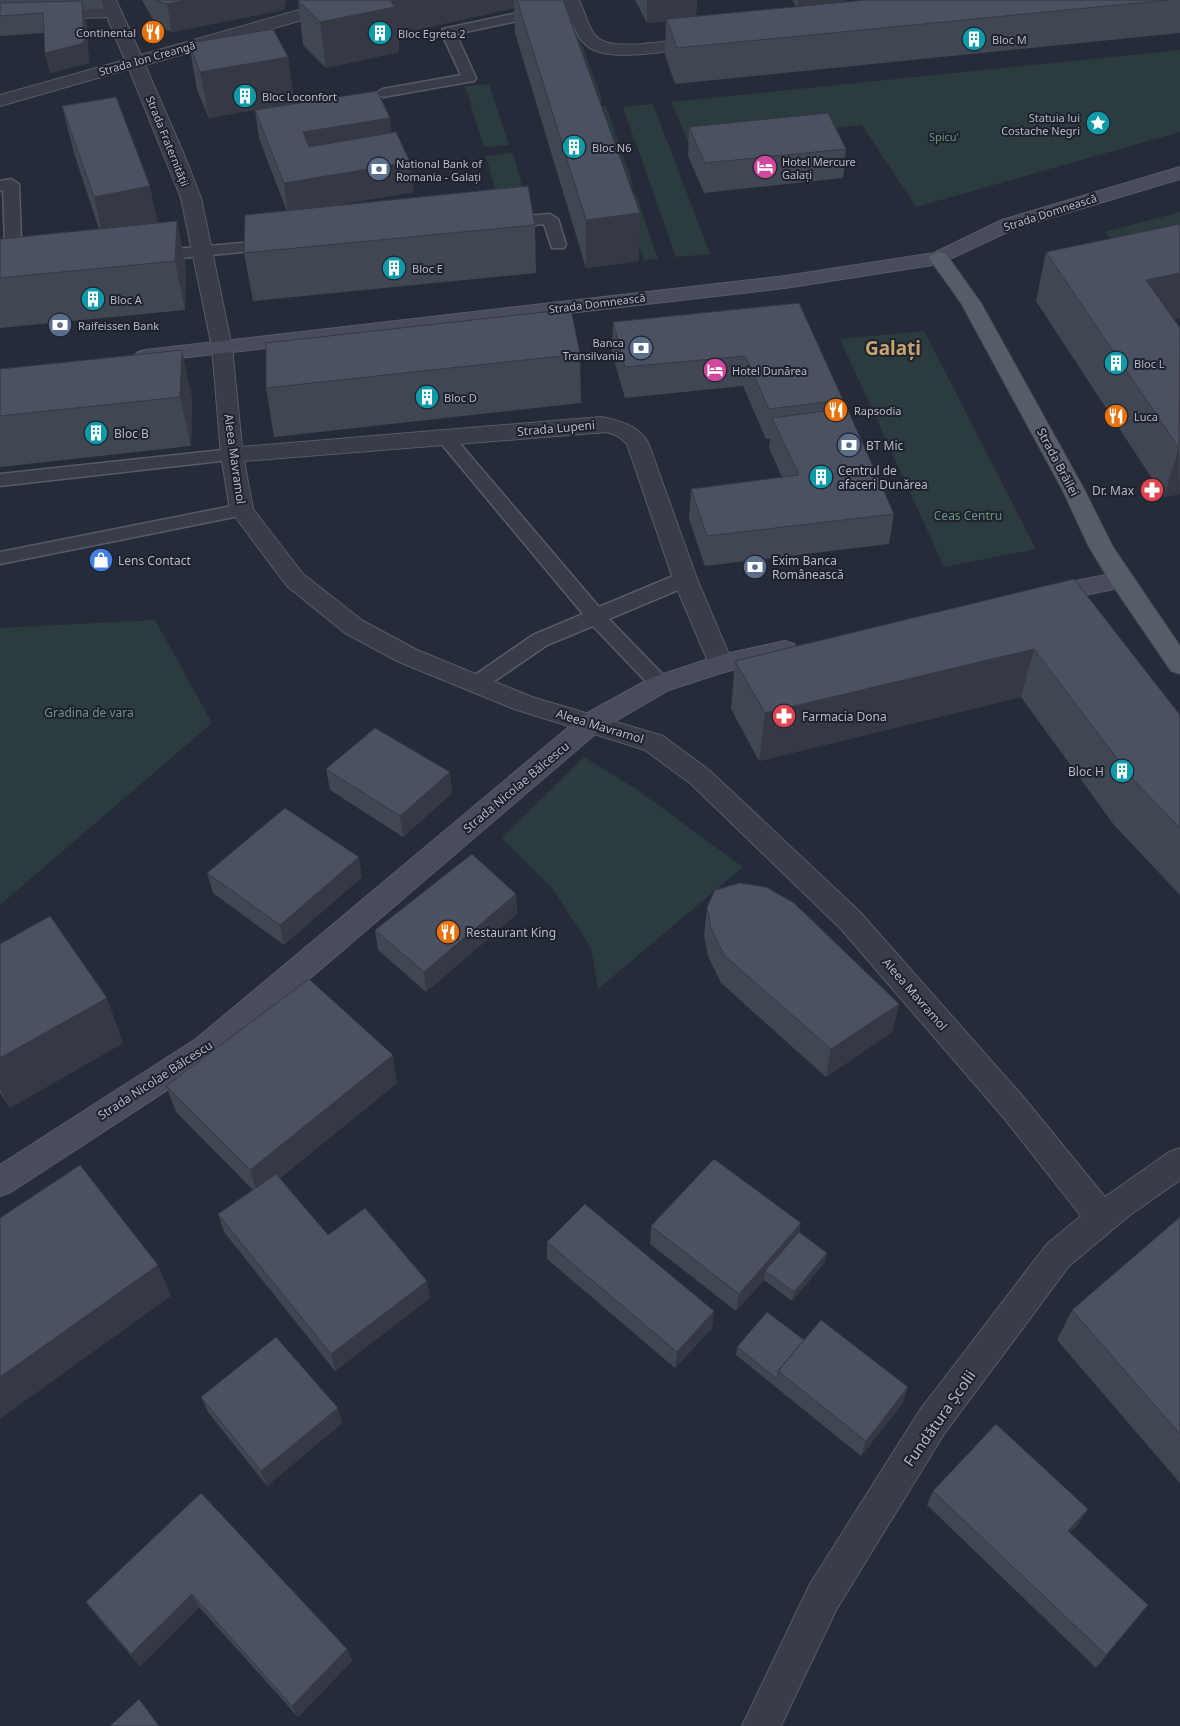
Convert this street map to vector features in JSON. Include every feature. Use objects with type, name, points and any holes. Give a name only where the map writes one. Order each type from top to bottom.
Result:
[{"type":"main road","name":"Strada Domnească","points":[[126,358],[785,282],[939,258],[1010,224],[1180,173]]},
{"type":"main road","name":"Strada Brăilei","points":[[939,258],[972,303],[1073,489],[1101,548],[1180,665]]},
{"type":"main road","points":[[1019,600],[1121,580]]},
{"type":"main road","name":"Strada Nicolae Bălcescu","points":[[0,1182],[207,1048],[591,723],[660,684],[721,664],[806,646]]},
{"type":"street","name":"Strada Ion Creangă","points":[[0,101],[341,1]]},
{"type":"street","points":[[572,2],[591,40],[603,49],[636,48],[724,39]]},
{"type":"street","name":"Strada Fraternității","points":[[110,6],[136,61],[191,198],[222,347]]},
{"type":"street","points":[[0,16],[110,6]]},
{"type":"street","name":"Aleea Mavramol","points":[[222,347],[232,455],[242,510],[295,580],[354,627],[408,656],[523,702],[654,743],[700,777],[850,920],[1014,1108],[1103,1218]]},
{"type":"street","name":"Strada Lupeni","points":[[232,455],[602,424],[620,427],[629,432],[637,442],[645,460],[686,579],[721,664]]},
{"type":"street","name":"Fundătura Școlii","points":[[761,1726],[823,1597],[932,1422],[1058,1255],[1103,1218],[1180,1162]]},
{"type":"lane","points":[[383,93],[469,78],[448,32],[572,2]]},
{"type":"lane","points":[[0,186],[11,184],[7,268],[34,266]]},
{"type":"lane","points":[[491,225],[550,219],[558,245]]},
{"type":"lane","points":[[133,258],[292,244]]},
{"type":"lane","points":[[445,437],[596,616],[660,684]]},
{"type":"lane","points":[[0,480],[232,455]]},
{"type":"lane","points":[[0,558],[242,510]]},
{"type":"lane","points":[[476,684],[540,640],[686,579]]},
{"type":"green space","points":[[576,28],[603,101],[591,102],[564,29]]},
{"type":"green space","name":"Spicu'","points":[[1180,50],[1180,132],[916,207],[862,125],[688,142],[671,102]]},
{"type":"green space","points":[[489,84],[509,145],[484,147],[465,86]]},
{"type":"green space","points":[[653,104],[710,254],[676,257],[623,107]]},
{"type":"green space","points":[[606,106],[634,187],[619,188],[593,107]]},
{"type":"green space","points":[[513,153],[529,212],[502,215],[486,156]]},
{"type":"green space","points":[[636,194],[658,259],[644,260],[621,195]]},
{"type":"green space","points":[[1180,212],[1180,255],[1134,264],[1105,232]]},
{"type":"green space","name":"Ceas Centru","points":[[924,331],[1036,549],[944,567],[840,339]]},
{"type":"green space","name":"Gradina de vara","points":[[155,620],[212,723],[0,905],[0,628]]},
{"type":"green space","points":[[584,757],[636,789],[743,867],[598,989],[591,948],[553,889],[502,838]]},
{"type":"building","points":[[155,0],[187,0],[167,4]]},
{"type":"building","points":[[298,0],[390,0],[395,7],[320,22]]},
{"type":"building","points":[[517,0],[563,0],[640,213],[586,220]]},
{"type":"building","points":[[867,0],[1169,0],[677,48],[667,19]]},
{"type":"building","points":[[82,1],[84,43],[45,53],[43,13],[0,16],[0,3]]},
{"type":"building","points":[[273,29],[288,57],[200,72],[189,43]]},
{"type":"building","points":[[377,91],[390,118],[303,132],[309,147],[396,132],[410,162],[284,183],[255,110]]},
{"type":"building","points":[[116,97],[150,186],[94,197],[62,106]]},
{"type":"building","points":[[828,113],[846,149],[705,163],[689,127]]},
{"type":"building","points":[[528,186],[535,225],[244,253],[245,215]]},
{"type":"building","points":[[177,221],[175,261],[0,278],[0,239]]},
{"type":"building","points":[[1180,224],[1180,273],[1146,280],[1180,328],[1179,448],[1046,252]]},
{"type":"building","points":[[799,303],[843,400],[769,409],[745,356],[625,367],[613,322]]},
{"type":"building","points":[[571,309],[580,354],[266,388],[266,343]]},
{"type":"building","points":[[182,350],[180,397],[0,416],[0,369]]},
{"type":"building","points":[[847,408],[894,514],[707,536],[691,489],[799,475],[772,418]]},
{"type":"building","points":[[1074,579],[1180,715],[1180,828],[1131,777],[1034,649],[765,713],[735,661]]},
{"type":"building","points":[[375,728],[450,772],[400,816],[326,769]]},
{"type":"building","points":[[285,808],[359,857],[280,925],[207,873]]},
{"type":"building","name":"Restaurant King","points":[[472,854],[516,894],[424,972],[375,930]]},
{"type":"building","points":[[740,883],[766,887],[794,903],[899,1004],[831,1049],[724,955],[711,928],[707,907],[715,890]]},
{"type":"building","points":[[50,916],[107,998],[0,1058],[0,944]]},
{"type":"building","points":[[309,979],[393,1055],[250,1170],[166,1086]]},
{"type":"building","points":[[714,1159],[801,1223],[739,1294],[651,1226]]},
{"type":"building","points":[[80,1165],[158,1265],[0,1377],[0,1218]]},
{"type":"building","points":[[276,1174],[328,1235],[365,1208],[427,1281],[331,1354],[218,1214]]},
{"type":"building","points":[[585,1204],[714,1311],[677,1352],[547,1242]]},
{"type":"building","points":[[1180,1217],[1180,1434],[1072,1310]]},
{"type":"building","points":[[799,1232],[827,1253],[794,1292],[765,1271]]},
{"type":"building","points":[[767,1312],[804,1340],[778,1371],[777,1379],[737,1347]]},
{"type":"building","points":[[821,1320],[908,1387],[866,1441],[778,1371]]},
{"type":"building","points":[[276,1337],[338,1408],[261,1471],[201,1397]]},
{"type":"building","points":[[996,1424],[1088,1509],[1068,1531],[1148,1605],[1106,1655],[933,1491]]},
{"type":"building","points":[[201,1493],[347,1649],[292,1706],[192,1594],[131,1654],[86,1602]]},
{"type":"building","points":[[139,1699],[159,1726],[110,1726]]},
{"type":"place","name":"Continental","points":[[153,32]]},
{"type":"place","name":"Bloc Egreta 2","points":[[380,33]]},
{"type":"place","name":"Bloc M","points":[[974,39]]},
{"type":"place","name":"Bloc Loconfort","points":[[245,96]]},
{"type":"place","name":"Statuia lui Costache Negri","points":[[1098,123]]},
{"type":"place","name":"Bloc N6","points":[[574,147]]},
{"type":"place","name":"Hotel Mercure Galați","points":[[765,167]]},
{"type":"place","name":"National Bank of Romania - Galați","points":[[379,169]]},
{"type":"place","name":"Bloc E","points":[[394,268]]},
{"type":"place","name":"Bloc A","points":[[93,299]]},
{"type":"place","name":"Raifeissen Bank","points":[[60,325]]},
{"type":"place","name":"Banca Transilvania","points":[[641,348]]},
{"type":"place","name":"Bloc L","points":[[1116,363]]},
{"type":"place","name":"Hotel Dunărea","points":[[715,370]]},
{"type":"place","name":"Bloc D","points":[[427,397]]},
{"type":"place","name":"Rapsodia","points":[[836,410]]},
{"type":"place","name":"Luca","points":[[1116,416]]},
{"type":"place","name":"Bloc B","points":[[96,433]]},
{"type":"place","name":"BT Mic","points":[[849,445]]},
{"type":"place","name":"Centrul de afaceri Dunărea","points":[[821,477]]},
{"type":"place","name":"Dr. Max","points":[[1152,490]]},
{"type":"place","name":"Lens Contact","points":[[101,560]]},
{"type":"place","name":"Exim Banca Românească","points":[[755,567]]},
{"type":"place","name":"Farmacia Dona","points":[[784,716]]},
{"type":"place","name":"Bloc H","points":[[1122,771]]},
{"type":"place","name":"Restaurant King","points":[[448,932]]},
{"type":"district","name":"Galați","points":[[893,348]]}]
